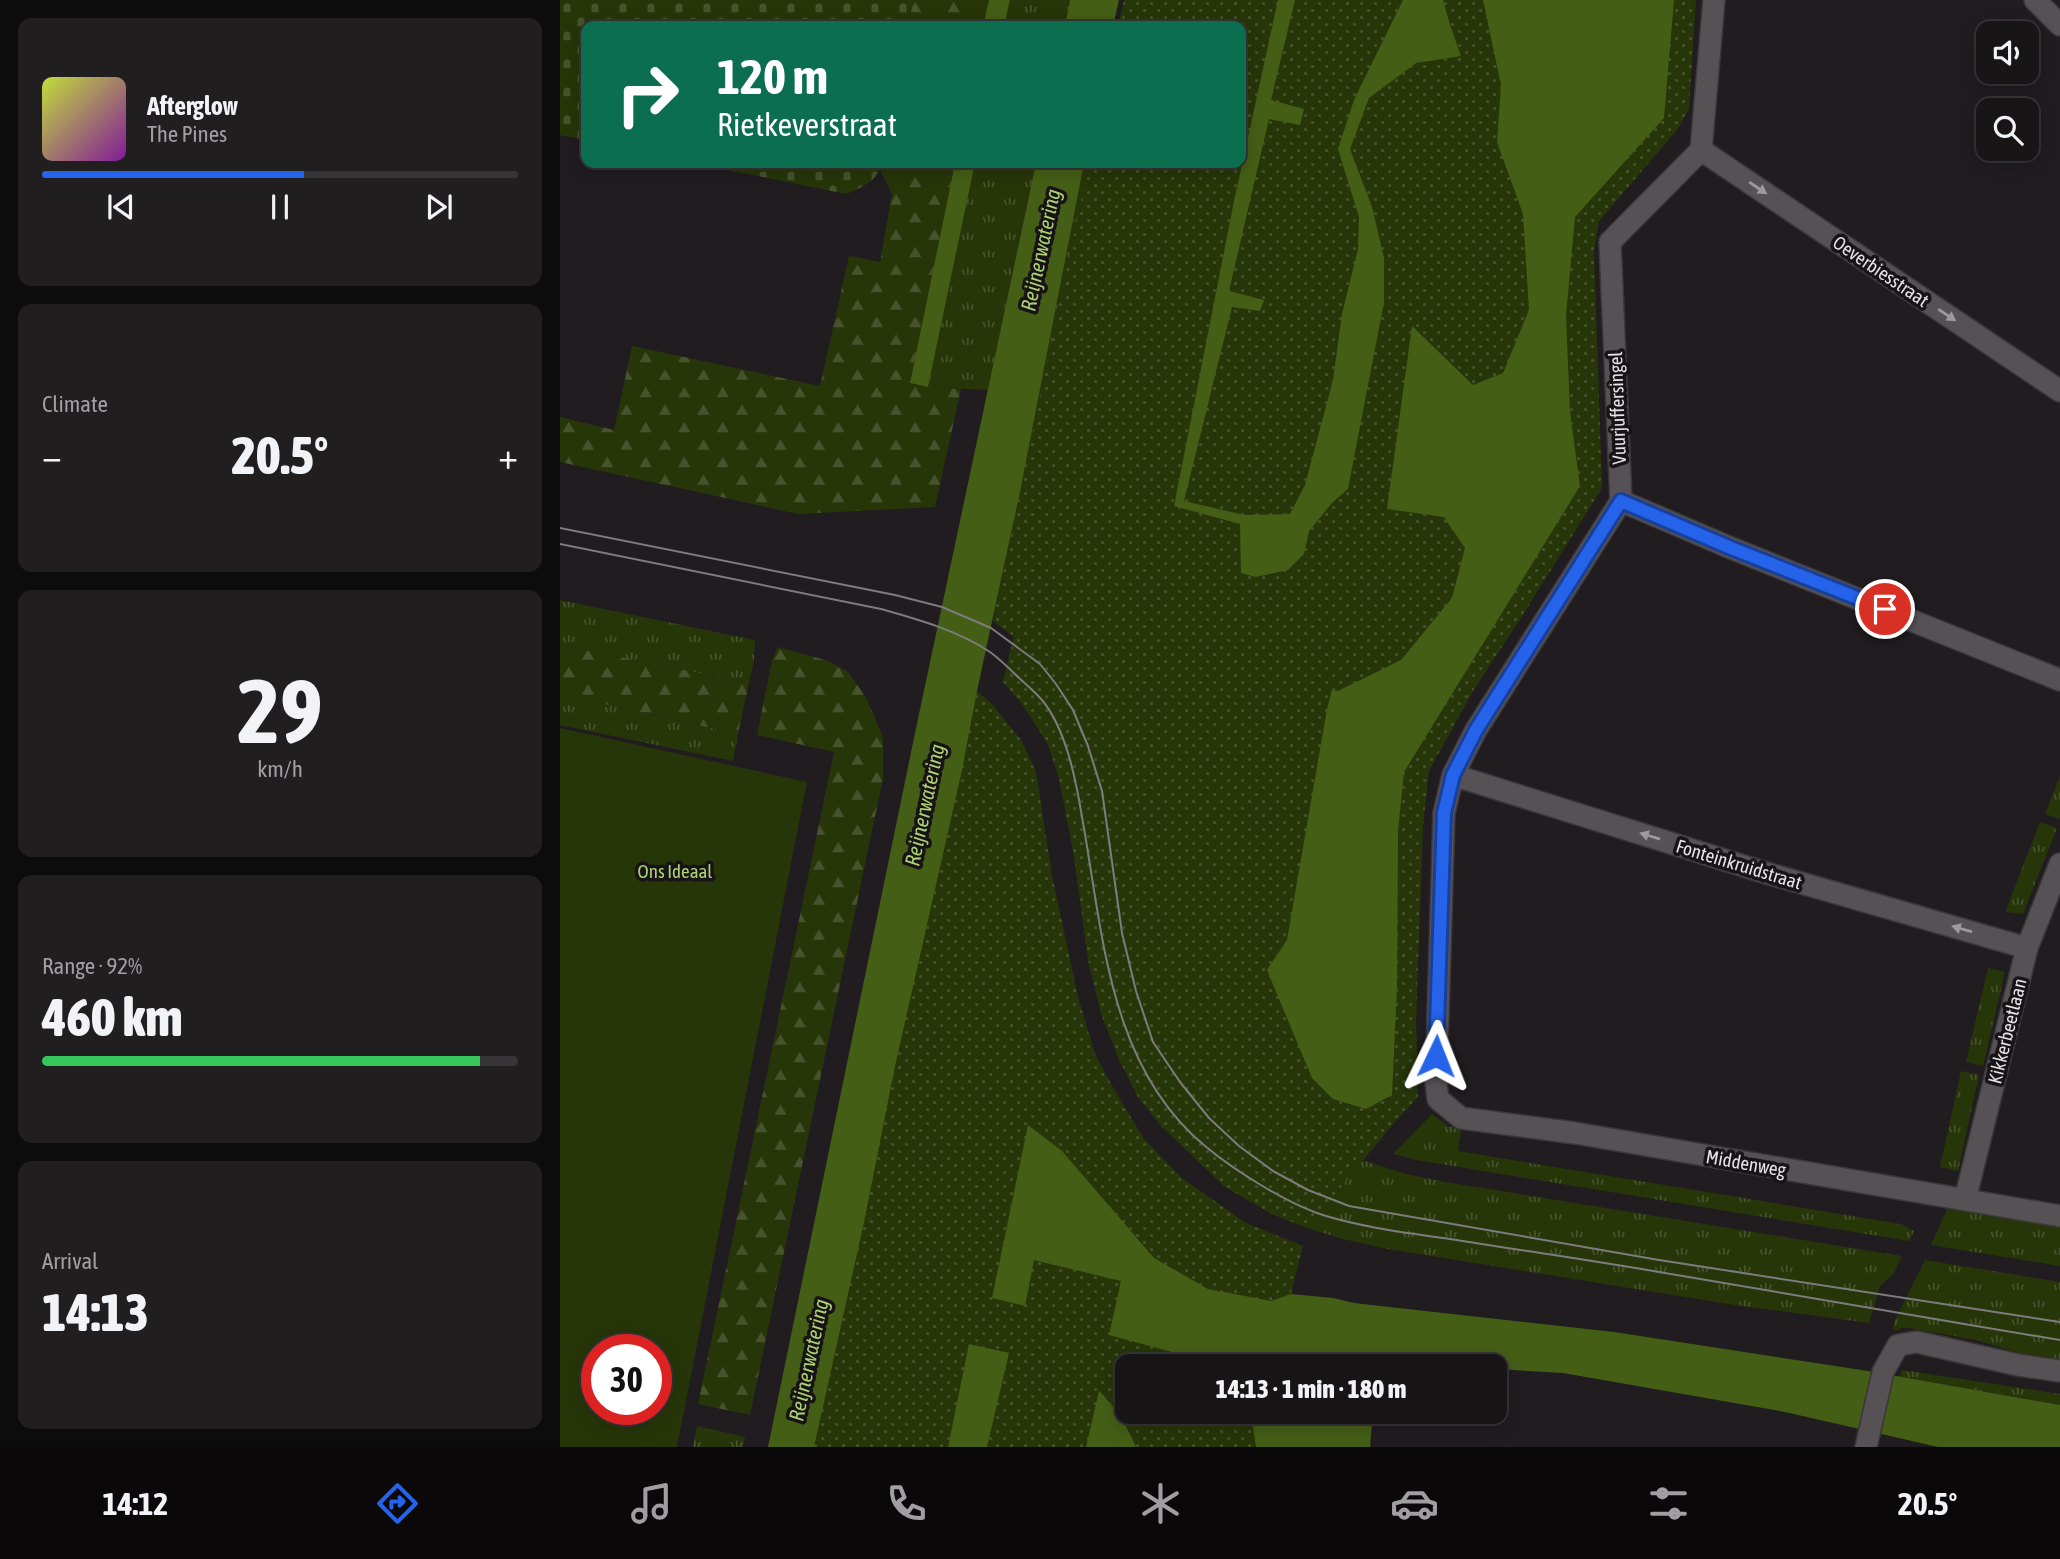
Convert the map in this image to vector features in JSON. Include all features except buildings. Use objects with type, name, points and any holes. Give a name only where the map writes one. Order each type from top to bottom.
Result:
[{"type":"street","points":[[1702,150],[1714,0]]},
{"type":"street","points":[[2035,0],[2060,25]]},
{"type":"street","name":"Oeverbiesstraat","points":[[1702,150],[2060,391]]},
{"type":"street","name":"Vuurjuffersingel","points":[[1621,501],[1610,242],[1702,150]]},
{"type":"street","points":[[1453,775],[1476,730],[1621,501],[2060,680]]},
{"type":"street","name":"Fonteinkruidstraat","points":[[1453,775],[1751,868],[2027,948]]},
{"type":"street","name":"Middenweg","points":[[1453,775],[1444,813],[1436,1083],[1438,1099],[1461,1118],[1575,1133],[2060,1216]]},
{"type":"street","name":"Kikkerbeetlaan","points":[[1965,1200],[2027,948],[2060,864]]},
{"type":"street","points":[[1866,1447],[1883,1372],[1898,1345],[1917,1342],[2018,1365],[2060,1371]]},
{"type":"green space","points":[[560,0],[913,0],[909,21],[581,21],[581,139],[560,135]]},
{"type":"green space","points":[[913,0],[989,0],[984,21],[909,21]]},
{"type":"green space","points":[[1010,0],[1070,0],[1066,21],[1005,21]]},
{"type":"green space","points":[[1124,0],[1696,0],[1689,109],[1677,130],[1599,221],[1594,250],[1602,488],[1473,691],[1429,771],[1423,827],[1416,1021],[1418,1097],[1307,1228],[1272,1214],[1224,1186],[1162,1126],[1138,1097],[1102,1016],[1088,960],[1074,855],[1059,778],[1048,744],[1022,704],[1003,682],[1014,637],[993,621],[1088,168],[1246,168],[1246,21],[1119,21]]},
{"type":"green space","points":[[719,168],[880,168],[873,179],[846,194]]},
{"type":"green space","points":[[954,168],[910,383],[961,389],[935,507],[798,514],[560,462],[560,417],[614,430],[632,346],[820,386],[849,256],[880,262],[892,194],[880,170]]},
{"type":"green space","points":[[974,168],[1035,168],[988,390],[928,387]]},
{"type":"green space","points":[[1083,168],[1101,168],[993,621]]},
{"type":"green space","points":[[560,600],[755,640],[749,683],[560,645]]},
{"type":"green space","points":[[1014,636],[1362,1160],[1406,1174],[1445,1182],[1902,1256],[1894,1273],[1880,1286],[1869,1323],[1735,1305],[1388,1249],[1307,1228],[1272,1214],[1224,1186],[1161,1126],[1138,1097],[1102,1016],[1088,960],[1074,855],[1059,778],[1048,744],[1022,704],[1003,682]]},
{"type":"green space","points":[[560,645],[749,683],[738,734],[560,694]]},
{"type":"green space","points":[[778,647],[829,661],[848,672],[866,697],[883,737],[883,778],[750,1415],[698,1404],[834,752],[757,735],[772,660]]},
{"type":"green space","points":[[977,691],[992,704],[1022,741],[1036,772],[1052,875],[1078,997],[1095,1054],[1115,1091],[1144,1139],[1182,1178],[1246,1223],[1303,1246],[1291,1294],[1301,1354],[1115,1354],[1115,1424],[1290,1424],[1286,1447],[806,1447]]},
{"type":"green space","points":[[560,694],[738,734],[733,761],[560,725]]},
{"type":"green space","name":"Ons Ideaal","points":[[560,728],[807,782],[677,1447],[560,1447]]},
{"type":"green space","points":[[2060,776],[2060,819],[2045,814]]},
{"type":"green space","points":[[2040,822],[2057,828],[2023,914],[2005,912]]},
{"type":"green space","points":[[1988,968],[2005,972],[1983,1066],[1966,1062]]},
{"type":"green space","points":[[1961,1071],[1979,1075],[1958,1171],[1940,1167]]},
{"type":"green space","points":[[1432,1114],[1448,1126],[1461,1130],[1458,1151],[1901,1224],[1914,1231],[1909,1241],[1393,1154]]},
{"type":"green space","points":[[1947,1209],[2060,1227],[2060,1266],[1931,1245]]},
{"type":"green space","points":[[1925,1260],[2060,1282],[2060,1359],[2019,1353],[1976,1340],[1910,1328],[1896,1331],[1893,1328],[1895,1320]]},
{"type":"green space","points":[[1902,1370],[2060,1394],[2060,1405],[1900,1377]]},
{"type":"green space","points":[[697,1426],[745,1437],[743,1447],[693,1447]]},
{"type":"water","points":[[989,0],[1010,0],[1005,21],[984,21]]},
{"type":"water","points":[[1070,0],[1119,0],[1114,21],[1066,21]]},
{"type":"water","points":[[1278,0],[1295,0],[1271,100],[1304,109],[1300,125],[1269,119],[1229,291],[1264,300],[1260,311],[1232,307],[1184,501],[1244,515],[1290,514],[1305,485],[1333,380],[1342,314],[1358,249],[1359,217],[1338,149],[1354,100],[1403,0],[1443,0],[1461,56],[1416,63],[1369,98],[1350,149],[1372,207],[1384,258],[1384,302],[1348,489],[1332,503],[1309,531],[1304,554],[1288,570],[1256,577],[1241,573],[1240,524],[1174,506],[1234,201],[1241,168],[1246,168],[1246,146]]},
{"type":"water","points":[[1483,0],[1674,0],[1664,118],[1575,217],[1566,316],[1570,412],[1580,486],[1404,772],[1398,831],[1397,987],[1392,1095],[1366,1109],[1333,1099],[1312,1078],[1267,970],[1287,940],[1332,690],[1338,691],[1401,660],[1452,598],[1465,548],[1444,517],[1387,509],[1412,326],[1473,385],[1503,373],[1529,310],[1523,214],[1497,142],[1501,85]]},
{"type":"water","points":[[954,168],[974,168],[928,387],[910,383]]},
{"type":"water","name":"Reijnerwatering","points":[[1035,168],[1083,168],[962,770],[895,1066],[864,1222],[814,1447],[768,1447]]},
{"type":"water","points":[[1028,1125],[1062,1151],[1154,1258],[1208,1289],[1271,1301],[1291,1294],[1614,1332],[1868,1371],[2060,1405],[2060,1447],[1938,1447],[1785,1412],[1563,1373],[1507,1370],[1507,1354],[1179,1354],[1109,1335],[1121,1281],[1034,1260],[1025,1306],[992,1298]]},
{"type":"water","points":[[969,1344],[1009,1353],[987,1447],[948,1447]]},
{"type":"water","points":[[1099,1391],[1115,1410],[1115,1424],[1124,1424],[1136,1447],[1086,1447]]},
{"type":"water","points":[[1252,1424],[1372,1424],[1370,1447],[1256,1447]]},
{"type":"tram line","points":[[560,528],[895,595],[942,607],[991,628],[1040,664],[1073,710],[1102,791],[1122,933],[1136,991],[1153,1042],[1209,1118],[1239,1146],[1273,1171],[1308,1190],[1349,1206],[1659,1260],[2060,1322]]},
{"type":"tram line","points":[[560,544],[881,609],[923,621],[965,638],[990,652],[1005,665],[1042,700],[1064,740],[1077,787],[1115,995],[1129,1037],[1148,1077],[1173,1114],[1205,1146],[1279,1196],[1311,1211],[1372,1227],[2060,1340]]},
{"type":"route","points":[[1436,1056],[1444,813],[1453,775],[1476,730],[1621,501],[1885,609]]}]
